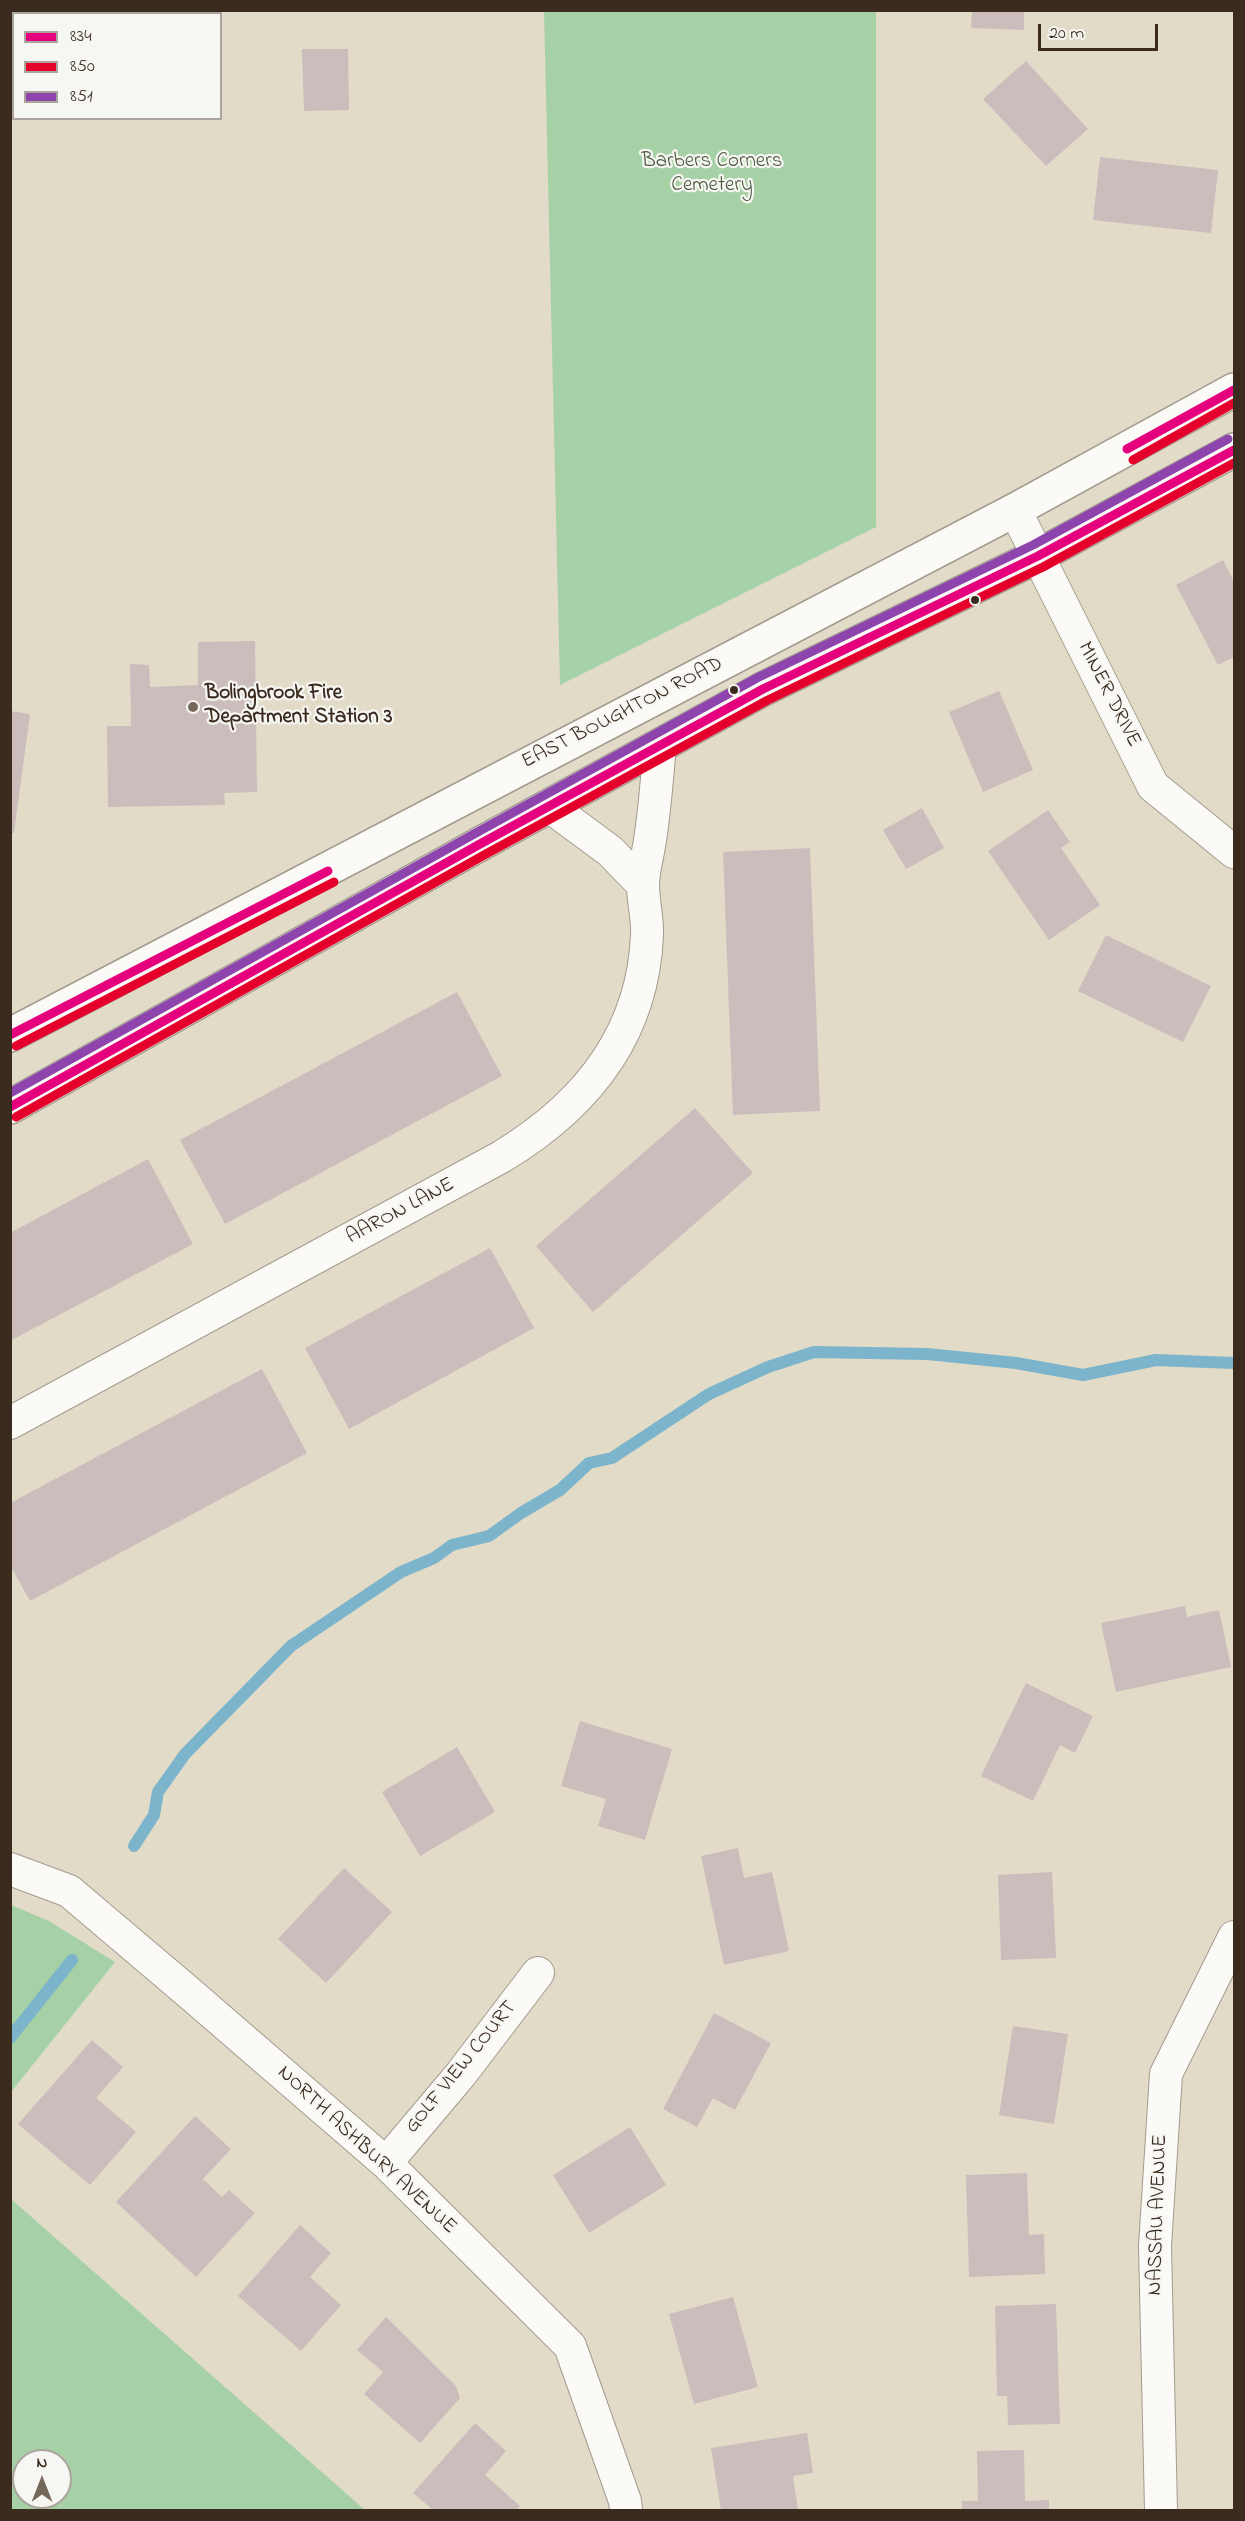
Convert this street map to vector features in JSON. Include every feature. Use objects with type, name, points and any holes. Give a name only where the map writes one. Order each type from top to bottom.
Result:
[{"type":"main road","name":"EAST BOUGHTON ROAD","points":[[10,1035],[1015,510],[1234,390]]},
{"type":"main road","name":"EAST BOUGHTON ROAD","points":[[10,1107],[763,689],[1038,556],[1234,450]]},
{"type":"street","name":"MINER DRIVE","points":[[1015,510],[1153,786],[1234,852]]},
{"type":"street","name":"AARON LANE","points":[[10,1422],[501,1157],[546,1128],[572,1105],[598,1075],[629,1020],[638,994],[647,933],[643,885],[660,745]]},
{"type":"street","points":[[549,806],[610,850],[643,885]]},
{"type":"street","name":"NORTH ASHBURY AVENUE","points":[[10,1869],[69,1891],[386,2163],[570,2346],[625,2501],[626,2511]]},
{"type":"street","name":"NASSAU AVENUE","points":[[1161,2511],[1155,2246],[1166,2074],[1234,1937]]},
{"type":"street","name":"GOLF VIEW COURT","points":[[386,2163],[461,2074],[538,1973]]},
{"type":"green space","name":"Barbers Corners Cemetery","points":[[544,11],[876,11],[876,527],[560,685]]},
{"type":"green space","points":[[11,1905],[49,1921],[115,1962],[11,2092]]},
{"type":"green space","points":[[10,2199],[11,2199],[365,2510],[11,2510]]},
{"type":"building","points":[[972,10],[1024,10],[1024,30],[971,28]]},
{"type":"building","points":[[302,49],[348,49],[349,110],[304,111]]},
{"type":"building","points":[[1026,61],[1088,129],[1046,166],[983,99]]},
{"type":"building","points":[[1100,157],[1218,170],[1211,233],[1093,220]]},
{"type":"building","points":[[1223,560],[1234,582],[1234,657],[1218,665],[1176,585]]},
{"type":"building","name":"Bolingbrook Fire Department Station 3","points":[[255,641],[257,792],[224,793],[225,805],[108,807],[107,726],[131,726],[130,664],[149,665],[150,687],[198,685],[198,642]]},
{"type":"building","points":[[999,691],[1033,770],[983,792],[949,712]]},
{"type":"building","points":[[10,711],[30,714],[14,833],[10,833]]},
{"type":"building","points":[[922,808],[944,848],[906,869],[883,830]]},
{"type":"building","points":[[1048,810],[1070,842],[1061,848],[1100,905],[1049,940],[988,851]]},
{"type":"building","points":[[810,848],[820,1111],[733,1115],[723,852]]},
{"type":"building","points":[[1106,935],[1211,986],[1183,1042],[1078,991]]},
{"type":"building","points":[[457,992],[502,1076],[225,1224],[180,1140]]},
{"type":"building","points":[[695,1108],[753,1173],[593,1312],[536,1246]]},
{"type":"building","points":[[148,1159],[193,1244],[10,1341],[10,1233]]},
{"type":"building","points":[[490,1248],[534,1328],[349,1429],[305,1348]]},
{"type":"building","points":[[262,1369],[307,1453],[30,1601],[10,1565],[10,1503]]},
{"type":"building","points":[[1185,1606],[1187,1617],[1219,1610],[1231,1667],[1116,1692],[1101,1623]]},
{"type":"building","points":[[1026,1683],[1093,1716],[1075,1753],[1060,1745],[1033,1801],[981,1776]]},
{"type":"building","points":[[580,1721],[672,1749],[645,1840],[598,1826],[606,1799],[561,1786]]},
{"type":"building","points":[[457,1747],[495,1812],[420,1856],[382,1792]]},
{"type":"building","points":[[738,1848],[744,1878],[772,1872],[789,1951],[724,1965],[701,1856]]},
{"type":"building","points":[[344,1868],[392,1912],[326,1983],[278,1939]]},
{"type":"building","points":[[1052,1872],[1056,1958],[1001,1960],[998,1875]]},
{"type":"building","points":[[714,2013],[771,2043],[735,2110],[713,2098],[697,2127],[663,2109]]},
{"type":"building","points":[[1013,2026],[1068,2034],[1054,2124],[999,2115]]},
{"type":"building","points":[[92,2040],[123,2067],[96,2098],[136,2132],[90,2185],[18,2124]]},
{"type":"building","points":[[195,2116],[231,2149],[203,2179],[222,2197],[229,2190],[255,2213],[196,2277],[116,2202]]},
{"type":"building","points":[[630,2127],[666,2185],[589,2233],[553,2175]]},
{"type":"building","points":[[1027,2173],[1029,2235],[1044,2234],[1045,2274],[969,2277],[966,2175]]},
{"type":"building","points":[[300,2225],[331,2253],[310,2277],[341,2305],[301,2351],[238,2296]]},
{"type":"building","points":[[733,2297],[758,2387],[694,2404],[669,2314]]},
{"type":"building","points":[[1056,2304],[1060,2424],[1008,2425],[1007,2396],[997,2396],[995,2306]]},
{"type":"building","points":[[386,2317],[456,2386],[460,2398],[420,2443],[364,2394],[383,2372],[357,2350]]},
{"type":"building","points":[[475,2423],[506,2451],[485,2475],[520,2506],[516,2510],[433,2510],[413,2493]]},
{"type":"building","points":[[807,2433],[813,2473],[793,2476],[798,2510],[721,2510],[711,2448]]},
{"type":"building","points":[[1024,2450],[1025,2501],[1049,2500],[1049,2510],[962,2510],[962,2501],[978,2501],[977,2451]]},
{"type":"waterway","points":[[134,1846],[154,1815],[158,1792],[185,1754],[291,1646],[401,1572],[434,1558],[452,1545],[489,1536],[521,1513],[560,1490],[589,1463],[612,1458],[709,1394],[768,1367],[814,1352],[927,1354],[1016,1363],[1083,1375],[1156,1360],[1234,1363]]},
{"type":"waterway","points":[[10,2038],[72,1960]]},
{"type":"transit line","name":"834","points":[[1127,449],[1234,390]]},
{"type":"transit line","name":"850","points":[[1133,460],[1234,403]]},
{"type":"transit line","name":"851","points":[[10,1093],[757,678],[1033,545],[1228,439]]},
{"type":"transit line","name":"834","points":[[10,1107],[480,844],[763,689],[1038,556],[1234,450]]},
{"type":"transit line","name":"850","points":[[16,1117],[486,854],[768,700],[1043,567],[1234,463]]},
{"type":"transit line","name":"834","points":[[10,1035],[328,871]]},
{"type":"transit line","name":"850","points":[[16,1046],[334,882]]},
{"type":"place","name":"Bolingbrook Fire Department Station 3","points":[[193,707]]}]
